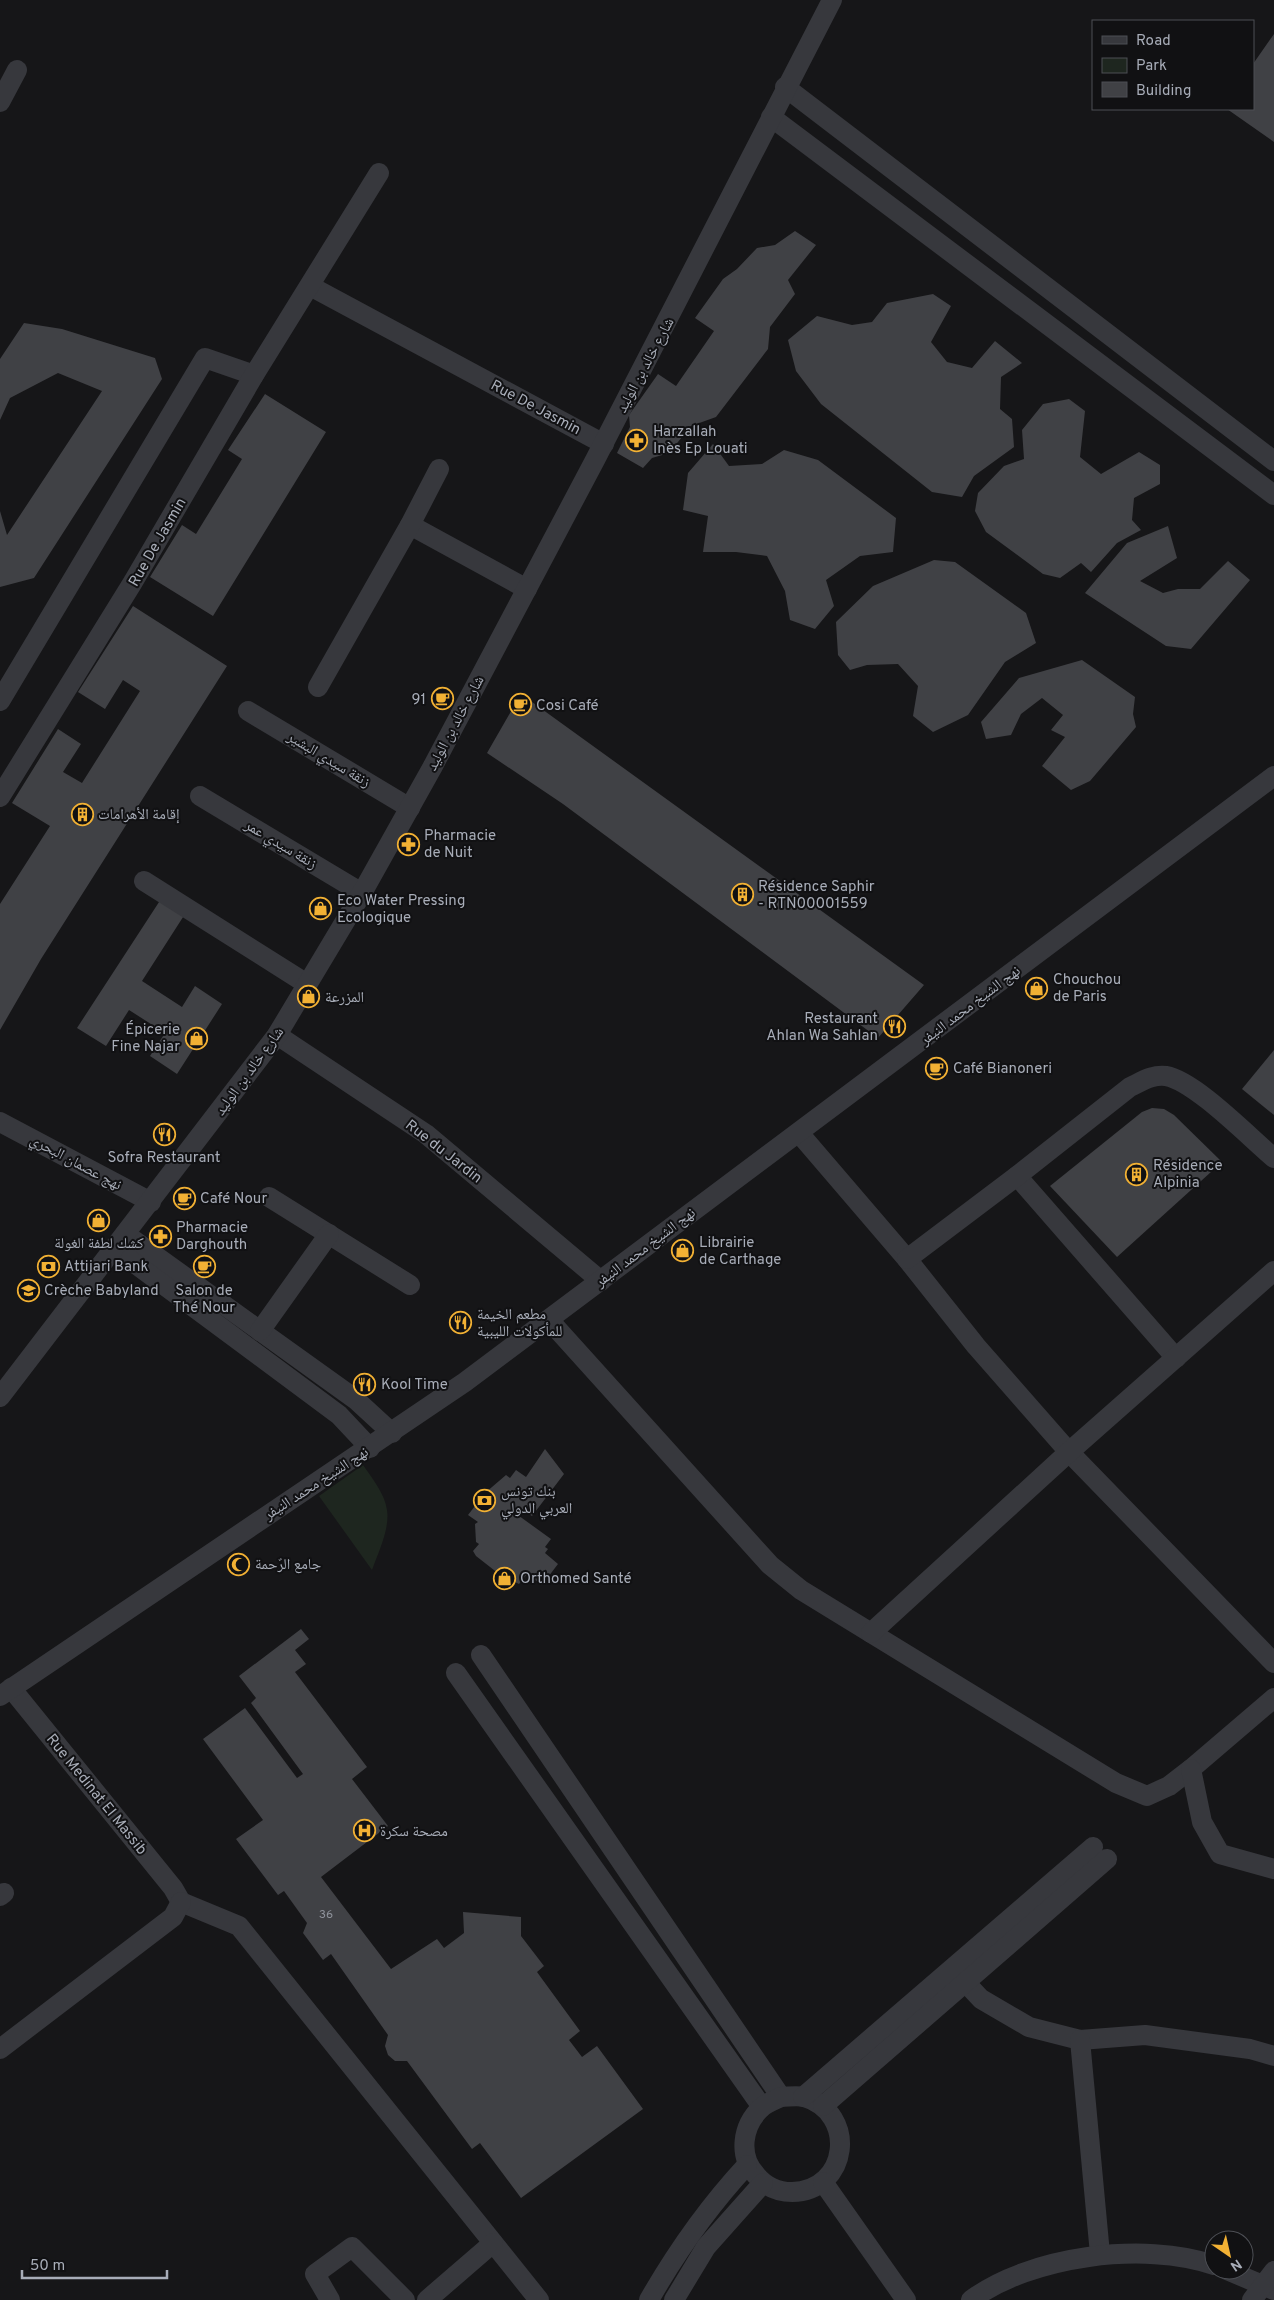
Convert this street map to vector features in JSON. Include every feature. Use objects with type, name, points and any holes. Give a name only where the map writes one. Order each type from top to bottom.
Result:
[{"type":"street","name":"شارع خالد بن الوليد","points":[[0,1397],[277,1035],[362,893],[410,808],[604,444],[772,116],[785,87],[832,0]]},
{"type":"street","points":[[0,102],[17,70]]},
{"type":"street","points":[[785,87],[1274,461]]},
{"type":"street","points":[[772,116],[1274,495]]},
{"type":"street","name":"Rue De Jasmin","points":[[0,797],[134,582],[254,375],[379,173]]},
{"type":"street","name":"Rue De Jasmin","points":[[310,286],[604,444]]},
{"type":"street","points":[[0,701],[205,358],[254,375]]},
{"type":"street","points":[[318,687],[410,525],[439,469]]},
{"type":"street","points":[[410,525],[527,589]]},
{"type":"street","name":"زنقة سيدي البشير","points":[[248,711],[410,808]]},
{"type":"street","name":"نهج الشيخ محمد النيفر","points":[[5,1692],[253,1523],[392,1433],[549,1320],[1274,776]]},
{"type":"street","name":"زنقة سيدي عمر","points":[[200,796],[362,893]]},
{"type":"street","points":[[144,880],[307,984]]},
{"type":"street","name":"Rue du Jardin","points":[[277,1035],[426,1134],[601,1281]]},
{"type":"street","points":[[907,1259],[1130,1087],[1151,1077],[1166,1076],[1180,1081],[1202,1096],[1274,1158]]},
{"type":"street","name":"نهج عصمان البحري","points":[[0,1122],[151,1202]]},
{"type":"street","points":[[799,1133],[907,1259],[976,1346],[1069,1452],[1274,1663]]},
{"type":"street","points":[[1017,1176],[1176,1358]]},
{"type":"street","points":[[269,1197],[410,1285]]},
{"type":"street","points":[[260,1331],[329,1234]]},
{"type":"street","points":[[120,1241],[260,1331],[355,1399],[392,1433]]},
{"type":"street","points":[[120,1241],[339,1415],[370,1448]]},
{"type":"street","points":[[872,1633],[1069,1452],[1274,1271]]},
{"type":"street","points":[[549,1320],[770,1565],[801,1590],[1116,1783],[1147,1796],[1169,1786],[1274,1698]]},
{"type":"street","points":[[481,1655],[781,2097]]},
{"type":"street","points":[[456,1673],[762,2107]]},
{"type":"street","name":"Rue Medinat El Massib","points":[[5,1692],[173,1888],[181,1902]]},
{"type":"street","points":[[1191,1769],[1202,1822],[1220,1854],[1274,1869]]},
{"type":"street","points":[[803,2097],[1100,1853],[965,1982],[823,2106]]},
{"type":"street","points":[[0,2049],[173,1917],[181,1902],[239,1926],[539,2300]]},
{"type":"street","points":[[965,1982],[980,1999],[1029,2027],[1080,2040],[1145,2035],[1250,2049],[1274,2056]]},
{"type":"street","points":[[1080,2040],[1100,2254]]},
{"type":"street","points":[[781,2097],[803,2097],[823,2106],[836,2123],[841,2144],[837,2165],[823,2182],[804,2192],[782,2192],[763,2183],[747,2165],[744,2145],[748,2124],[762,2107],[781,2097]]},
{"type":"street","points":[[650,2300],[687,2239],[716,2198],[747,2165]]},
{"type":"street","points":[[823,2182],[906,2300]]},
{"type":"street","points":[[674,2300],[706,2247],[763,2183]]},
{"type":"street","points":[[427,2300],[493,2243]]},
{"type":"street","points":[[330,2300],[315,2274],[352,2247],[405,2300]]},
{"type":"street","points":[[971,2300],[979,2294],[1037,2268],[1100,2254],[1156,2254],[1204,2263]]},
{"type":"street","points":[[1250,2280],[1266,2287]]},
{"type":"green space","points":[[363,1465],[381,1492],[387,1510],[385,1533],[372,1570],[319,1496]]},
{"type":"building","points":[[1274,34],[1274,142],[1228,110],[1254,110],[1254,63]]},
{"type":"building","points":[[795,231],[816,245],[788,280],[795,294],[770,327],[768,349],[716,417],[691,426],[669,453],[652,458],[643,468],[617,453],[630,427],[629,415],[658,374],[676,386],[714,331],[695,318],[723,279],[737,269],[757,248],[775,245]]},
{"type":"building","points":[[933,294],[951,306],[931,342],[947,362],[972,368],[995,341],[1022,363],[1001,377],[1000,409],[1012,419],[1014,447],[974,476],[962,497],[932,492],[821,404],[796,371],[788,340],[817,316],[852,325],[872,322],[887,303]]},
{"type":"building","points":[[24,323],[62,329],[155,358],[162,379],[34,578],[0,587],[0,511],[7,535],[102,391],[58,373],[10,398],[0,420],[0,359]]},
{"type":"building","points":[[265,394],[326,432],[213,616],[150,577],[182,525],[196,534],[242,459],[228,450]]},
{"type":"building","points":[[1069,399],[1085,411],[1080,457],[1101,474],[1139,452],[1160,465],[1160,484],[1134,498],[1132,520],[1141,530],[1117,543],[1091,572],[1081,563],[1060,578],[1043,574],[986,532],[975,511],[978,493],[1004,466],[1024,459],[1022,430],[1043,404]]},
{"type":"building","points":[[713,444],[729,466],[762,464],[784,450],[818,460],[896,518],[893,552],[860,556],[826,580],[834,606],[815,629],[790,620],[785,591],[767,556],[736,552],[703,552],[708,516],[683,510],[688,473]]},
{"type":"building","points":[[1168,526],[1177,558],[1140,581],[1163,593],[1178,589],[1200,589],[1228,561],[1250,580],[1191,649],[1166,646],[1085,593],[1127,543]]},
{"type":"building","points":[[934,560],[955,562],[1026,613],[1036,643],[1005,662],[968,715],[933,732],[913,716],[918,686],[898,664],[867,665],[850,670],[838,655],[836,622],[873,586]]},
{"type":"building","name":"إقامة الأهرامات","points":[[133,606],[227,666],[41,959],[0,1030],[0,904],[50,826],[12,803],[58,729],[81,744],[63,772],[82,783],[140,691],[123,680],[105,709],[78,692]]},
{"type":"building","points":[[1082,660],[1135,697],[1133,714],[1136,727],[1090,781],[1071,790],[1042,766],[1065,737],[1051,730],[1063,715],[1042,698],[1021,714],[1011,735],[986,739],[981,722],[1019,678]]},
{"type":"building","name":"Résidence Saphir - RTN00001559","points":[[521,694],[924,985],[878,1038],[563,804],[487,753]]},
{"type":"building","points":[[161,899],[185,914],[142,981],[182,1007],[195,986],[222,1004],[177,1074],[150,1056],[165,1033],[129,1010],[106,1046],[77,1028]]},
{"type":"building","points":[[1274,1050],[1274,1115],[1242,1089]]},
{"type":"building","name":"Résidence Alpinia","points":[[1152,1108],[1164,1109],[1174,1115],[1222,1162],[1117,1257],[1050,1186],[1142,1112]]},
{"type":"building","points":[[545,1449],[564,1474],[532,1516],[519,1508],[515,1513],[551,1539],[545,1547],[548,1549],[545,1553],[558,1564],[542,1585],[527,1574],[519,1584],[499,1574],[476,1556],[473,1551],[479,1544],[476,1542],[475,1524],[478,1522],[468,1515],[485,1493],[506,1475],[510,1478],[516,1470],[526,1477]]},
{"type":"building","name":"مصحة سكرة","points":[[301,1629],[309,1639],[295,1650],[306,1664],[295,1672],[367,1767],[352,1779],[388,1826],[321,1877],[391,1969],[437,1939],[444,1948],[464,1933],[463,1912],[521,1917],[521,1936],[544,1966],[537,1972],[580,2031],[569,2040],[582,2057],[597,2046],[643,2109],[521,2198],[480,2143],[472,2149],[407,2061],[395,2061],[388,2055],[385,2046],[388,2035],[331,1954],[323,1960],[303,1933],[307,1923],[284,1891],[278,1895],[236,1839],[263,1820],[203,1739],[245,1708],[297,1778],[303,1774],[251,1703],[256,1698],[239,1676]]},
{"type":"place","name":"Harzallah Inès Ep Louati","points":[[637,440]]},
{"type":"place","name":"91","points":[[442,699]]},
{"type":"place","name":"Cosi Café","points":[[520,705]]},
{"type":"place","name":"إقامة الأهرامات","points":[[82,814]]},
{"type":"place","name":"Pharmacie de Nuit","points":[[408,844]]},
{"type":"place","name":"Résidence Saphir - RTN00001559","points":[[742,895]]},
{"type":"place","name":"Eco Water Pressing Ecologique","points":[[321,909]]},
{"type":"place","name":"Chouchou de Paris","points":[[1037,988]]},
{"type":"place","name":"المزرعة","points":[[309,997]]},
{"type":"place","name":"Restaurant Ahlan Wa Sahlan","points":[[894,1027]]},
{"type":"place","name":"Épicerie Fine Najar","points":[[196,1038]]},
{"type":"place","name":"Café Bianoneri","points":[[937,1068]]},
{"type":"place","name":"Sofra Restaurant","points":[[164,1134]]},
{"type":"place","name":"Résidence Alpinia","points":[[1137,1174]]},
{"type":"place","name":"Café Nour","points":[[184,1198]]},
{"type":"place","name":"كشك لطفة الغولة","points":[[99,1220]]},
{"type":"place","name":"Pharmacie Darghouth","points":[[160,1236]]},
{"type":"place","name":"Librairie de Carthage","points":[[683,1251]]},
{"type":"place","name":"Attijari Bank","points":[[48,1266]]},
{"type":"place","name":"Salon de Thé Nour","points":[[204,1267]]},
{"type":"place","name":"Crèche Babyland","points":[[28,1290]]},
{"type":"place","name":"مطعم الخيمة للمأكولات الليبية","points":[[461,1323]]},
{"type":"place","name":"Kool Time","points":[[365,1384]]},
{"type":"place","name":"بنك تونس العربي الدولي","points":[[485,1500]]},
{"type":"place","name":"جامع الرٌحمة","points":[[239,1564]]},
{"type":"place","name":"Orthomed Santé","points":[[504,1578]]},
{"type":"place","name":"مصحة سكرة","points":[[364,1831]]}]
